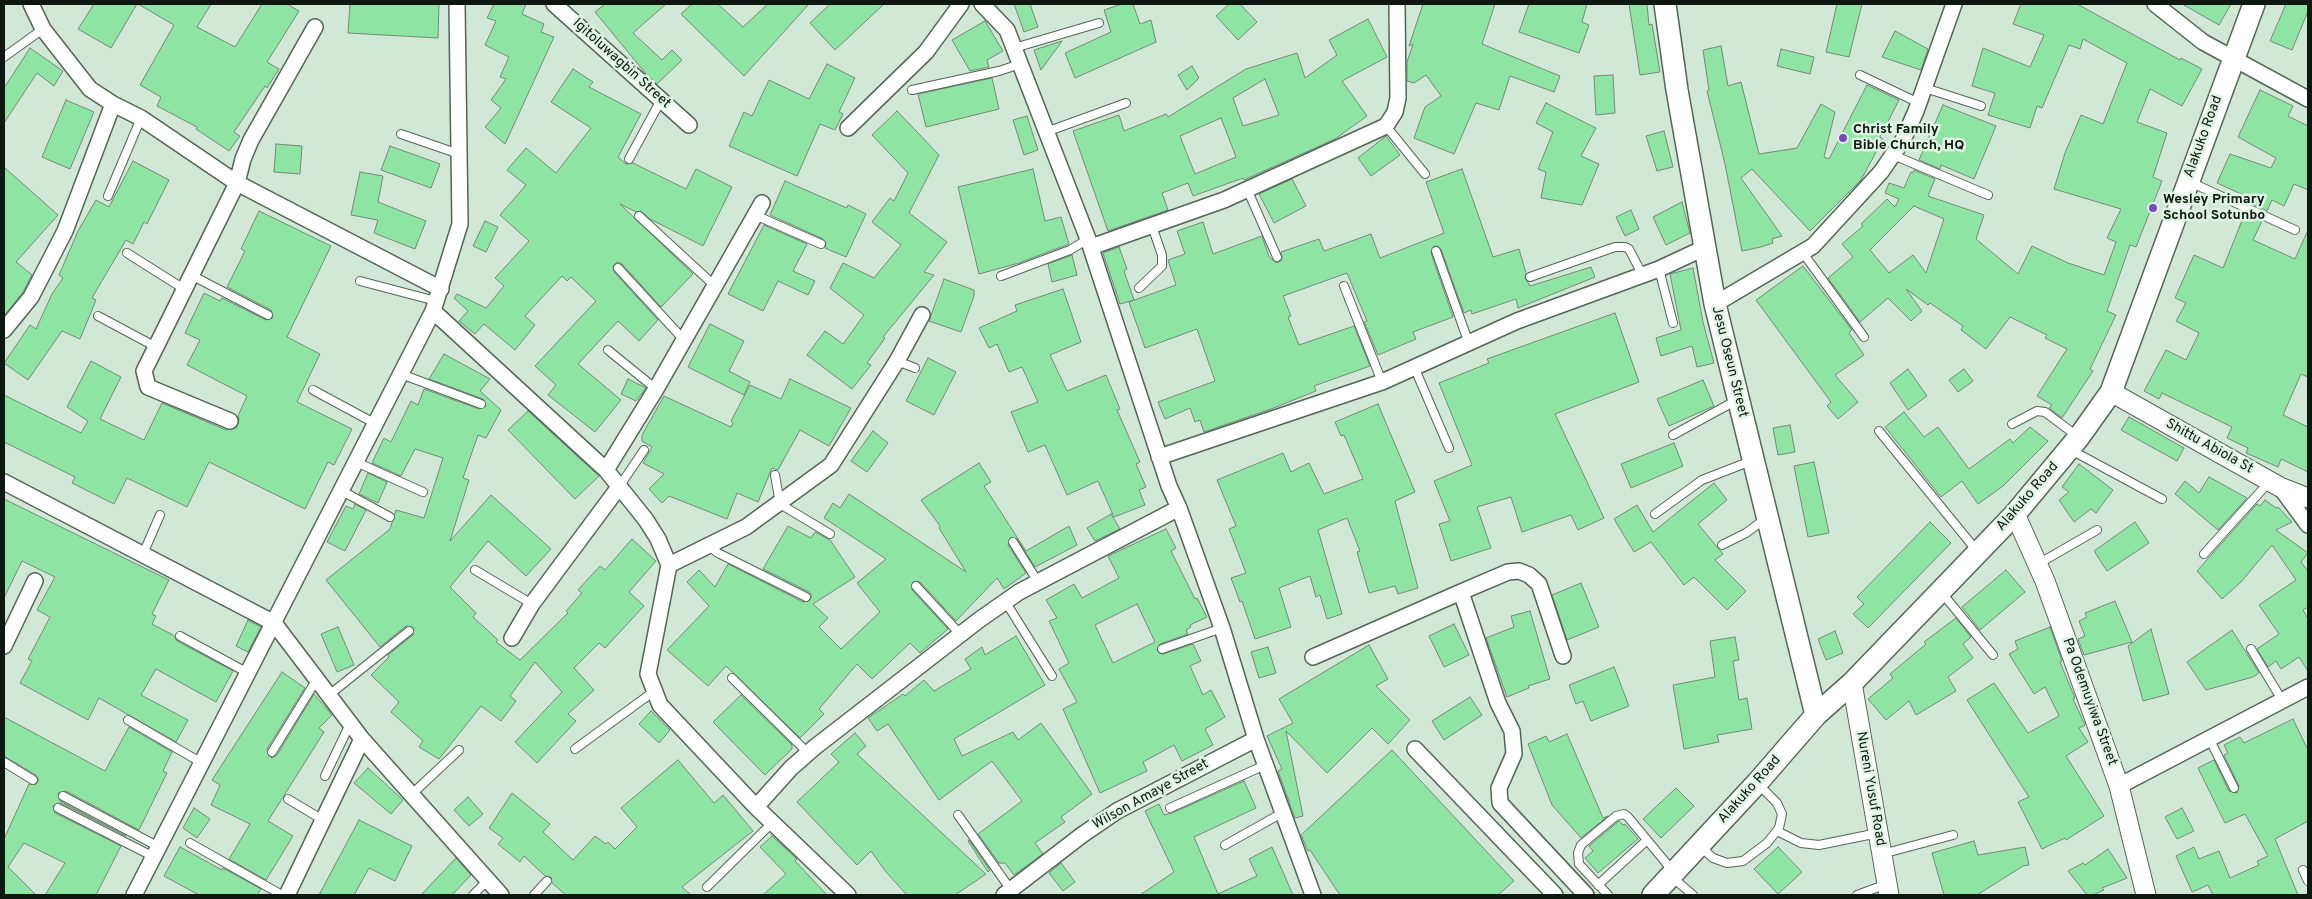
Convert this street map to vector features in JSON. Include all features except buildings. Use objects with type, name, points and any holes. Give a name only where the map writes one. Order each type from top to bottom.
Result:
[{"type":"main road","name":"Jesu Oseun Street","points":[[1665,4],[1714,304],[1816,714]]},
{"type":"main road","name":"Alakuko Road","points":[[1653,895],[1757,783],[1816,714],[1852,683],[2015,514],[2074,443],[2111,392],[2254,4]]},
{"type":"street","points":[[31,4],[43,29],[90,89],[113,104],[141,118],[237,183],[437,300],[606,470],[646,520],[658,539],[669,565],[648,674],[653,692],[660,705],[677,726],[756,807],[848,895]]},
{"type":"street","points":[[134,895],[342,491],[437,300],[460,224],[457,4]]},
{"type":"street","name":"Igitoluwagbin Street","points":[[554,4],[689,125]]},
{"type":"street","points":[[848,128],[926,52],[961,4]]},
{"type":"street","points":[[982,4],[1007,30],[1090,243],[1160,457],[1222,628],[1256,739],[1313,895]]},
{"type":"street","points":[[1090,243],[1152,226],[1247,189],[1386,126],[1395,112],[1398,98],[1397,4]]},
{"type":"street","points":[[1714,304],[1813,246],[1847,212],[1894,155],[1903,140],[1925,88],[1954,4]]},
{"type":"street","points":[[2155,4],[2203,42],[2232,60],[2308,99]]},
{"type":"street","points":[[230,421],[148,387],[144,371],[237,183],[243,159],[251,140],[315,26]]},
{"type":"street","points":[[4,330],[31,297],[65,231],[113,104]]},
{"type":"street","points":[[606,470],[656,389],[759,209]]},
{"type":"street","points":[[1160,457],[1382,382],[1415,369],[1517,322],[1643,276],[1704,248]]},
{"type":"street","points":[[669,565],[746,527],[832,465],[897,361],[922,315]]},
{"type":"street","name":"Shittu Abiola St","points":[[2111,392],[2275,484],[2308,498]]},
{"type":"street","points":[[4,482],[274,623],[362,739],[502,895]]},
{"type":"street","points":[[2275,484],[2308,525]]},
{"type":"street","points":[[512,638],[532,604],[619,487]]},
{"type":"street","points":[[756,807],[808,753],[1005,601],[1179,508]]},
{"type":"street","name":"Pa Odemuyiwa Street","points":[[2015,514],[2038,564],[2120,786],[2143,894]]},
{"type":"street","points":[[1313,657],[1508,572],[1519,571],[1529,575],[1540,584],[1563,656]]},
{"type":"street","points":[[4,646],[35,581]]},
{"type":"street","points":[[1461,592],[1498,703],[1512,731],[1514,754],[1500,788],[1500,803],[1592,890]]},
{"type":"street","name":"Nureni Yusuf Road","points":[[1852,683],[1888,890]]},
{"type":"street","points":[[2120,786],[2308,687]]},
{"type":"street","points":[[286,895],[362,739]]},
{"type":"street","name":"Wilson Amaye Street","points":[[1007,893],[1082,835],[1117,811],[1256,739]]},
{"type":"street","points":[[1415,749],[1555,895]]},
{"type":"lane","points":[[1014,48],[1099,22]]},
{"type":"lane","points":[[4,57],[43,29]]},
{"type":"lane","points":[[912,90],[999,71],[1020,64]]},
{"type":"lane","points":[[1860,75],[1919,103]]},
{"type":"lane","points":[[1925,88],[1981,106]]},
{"type":"lane","points":[[629,159],[660,100]]},
{"type":"lane","points":[[1046,132],[1126,103]]},
{"type":"lane","points":[[108,196],[141,118]]},
{"type":"lane","points":[[1386,126],[1425,174]]},
{"type":"lane","points":[[401,134],[459,154]]},
{"type":"lane","points":[[1894,155],[1988,195]]},
{"type":"lane","points":[[2188,182],[2295,230]]},
{"type":"lane","points":[[1247,189],[1277,257]]},
{"type":"lane","points":[[759,209],[822,244]]},
{"type":"lane","points":[[639,216],[715,286]]},
{"type":"lane","points":[[1139,288],[1162,266],[1162,254],[1152,226]]},
{"type":"lane","points":[[1001,276],[1090,243]]},
{"type":"lane","points":[[1530,276],[1615,247],[1625,247],[1629,248],[1643,276]]},
{"type":"lane","points":[[1436,251],[1467,338],[1466,344]]},
{"type":"lane","points":[[127,252],[184,289]]},
{"type":"lane","points":[[1803,253],[1864,337]]},
{"type":"lane","points":[[618,268],[684,340]]},
{"type":"lane","points":[[1659,269],[1673,323]]},
{"type":"lane","points":[[191,274],[268,315]]},
{"type":"lane","points":[[360,281],[437,300]]},
{"type":"lane","points":[[1344,286],[1382,382]]},
{"type":"lane","points":[[98,316],[156,347]]},
{"type":"lane","points":[[608,350],[656,389]]},
{"type":"lane","points":[[897,361],[915,368]]},
{"type":"lane","points":[[1415,369],[1449,448]]},
{"type":"lane","points":[[401,374],[481,404]]},
{"type":"lane","points":[[312,390],[376,424]]},
{"type":"lane","points":[[1673,435],[1738,399]]},
{"type":"lane","points":[[2012,424],[2037,411],[2045,412],[2074,443],[2162,499]]},
{"type":"lane","points":[[1879,431],[1978,552]]},
{"type":"lane","points":[[619,487],[644,450]]},
{"type":"lane","points":[[1655,514],[1702,480],[1753,460]]},
{"type":"lane","points":[[356,462],[422,492]]},
{"type":"lane","points":[[775,475],[780,504],[830,534]]},
{"type":"lane","points":[[2204,554],[2275,484]]},
{"type":"lane","points":[[342,491],[390,517]]},
{"type":"lane","points":[[143,554],[160,515]]},
{"type":"lane","points":[[1722,545],[1746,533],[1767,517]]},
{"type":"lane","points":[[2038,564],[2097,530]]},
{"type":"lane","points":[[1013,542],[1038,582]]},
{"type":"lane","points":[[708,545],[806,598]]},
{"type":"lane","points":[[475,570],[532,604]]},
{"type":"lane","points":[[916,586],[960,634]]},
{"type":"lane","points":[[1940,592],[1993,655]]},
{"type":"lane","points":[[1005,601],[1052,676]]},
{"type":"lane","points":[[1162,649],[1222,628]]},
{"type":"lane","points":[[329,695],[409,631]]},
{"type":"lane","points":[[180,636],[249,673]]},
{"type":"lane","points":[[2251,649],[2282,700]]},
{"type":"lane","points":[[732,678],[808,753]]},
{"type":"lane","points":[[272,752],[317,680]]},
{"type":"lane","points":[[575,749],[653,692]]},
{"type":"lane","points":[[128,720],[202,762]]},
{"type":"lane","points":[[325,776],[350,724]]},
{"type":"lane","points":[[2210,740],[2234,788]]},
{"type":"lane","points":[[412,794],[459,750]]},
{"type":"lane","points":[[4,762],[33,780]]},
{"type":"lane","points":[[1170,808],[1265,765]]},
{"type":"lane","points":[[1699,846],[1720,862],[1743,861],[1776,832],[1782,814],[1777,803],[1757,783]]},
{"type":"lane","points":[[63,796],[157,852]]},
{"type":"lane","points":[[288,800],[323,820]]},
{"type":"lane","points":[[58,808],[157,852]]},
{"type":"lane","points":[[1225,844],[1282,813]]},
{"type":"lane","points":[[1608,895],[1592,890],[1579,864],[1578,852],[1582,845],[1608,821],[1624,814],[1673,874],[1693,895]]},
{"type":"lane","points":[[958,816],[1007,893]]},
{"type":"lane","points":[[707,887],[772,823]]},
{"type":"lane","points":[[1776,832],[1802,843],[1819,845],[1878,834]]},
{"type":"lane","points":[[1882,854],[1953,835]]},
{"type":"lane","points":[[1592,890],[1647,840]]},
{"type":"lane","points":[[190,843],[282,895]]},
{"type":"lane","points":[[2303,870],[2308,881]]},
{"type":"lane","points":[[473,895],[488,880]]},
{"type":"lane","points":[[534,895],[547,881]]},
{"type":"lane","points":[[1856,895],[1888,890]]},
{"type":"place","name":"Christ Family Bible Church, HQ","points":[[1843,138]]},
{"type":"place","name":"Wesley Primary School Sotunbo","points":[[2153,208]]}]
